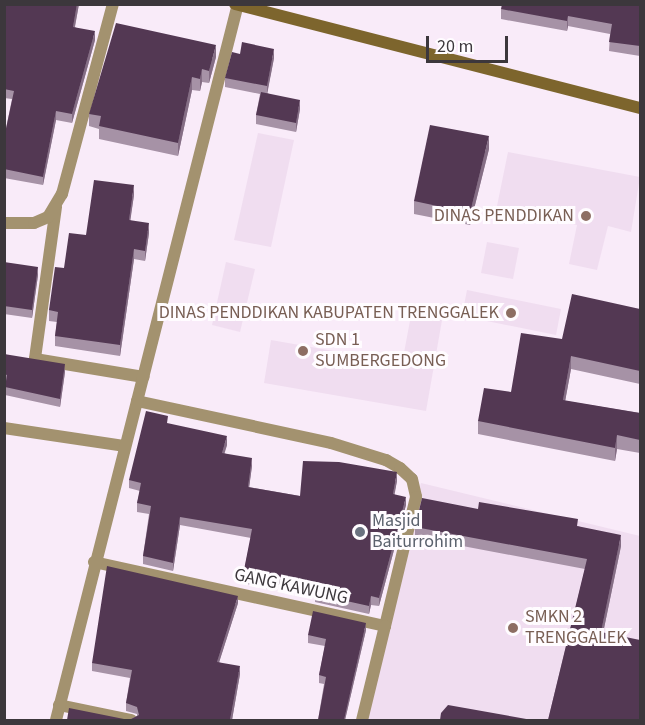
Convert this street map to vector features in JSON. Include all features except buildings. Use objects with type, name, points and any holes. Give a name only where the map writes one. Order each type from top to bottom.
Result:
[{"type":"street","points":[[113,4],[57,206],[35,359],[144,377]]},
{"type":"street","points":[[56,720],[94,562],[144,377],[237,5],[640,108]]},
{"type":"street","points":[[4,223],[34,223],[48,217],[57,206]]},
{"type":"street","points":[[137,401],[331,444],[386,460],[400,468],[412,479],[416,496],[362,720]]},
{"type":"street","points":[[4,428],[124,446]]},
{"type":"street","name":"GANG KAWUNG","points":[[94,562],[385,626]]},
{"type":"street","points":[[59,705],[131,720]]},
{"type":"shaded area","points":[[258,133],[294,140],[271,247],[234,240]]},
{"type":"shaded area","name":"DINAS PENDDIKAN","points":[[508,152],[640,177],[631,232],[608,226],[597,270],[569,264],[577,225],[497,206]]},
{"type":"shaded area","name":"DINAS PENDDIKAN","points":[[487,242],[519,248],[513,279],[481,273]]},
{"type":"shaded area","points":[[226,262],[255,269],[240,332],[212,325]]},
{"type":"shaded area","name":"DINAS PENDDIKAN KABUPATEN TRENGGALEK","points":[[467,290],[561,309],[556,335],[462,316]]},
{"type":"shaded area","name":"SDN 1 SUMBERGEDONG","points":[[413,305],[444,309],[426,411],[264,383],[271,340],[402,363]]},
{"type":"shaded area","name":"SMKN 2 TRENGGALEK","points":[[421,483],[640,536],[640,720],[364,720]]},
{"type":"place","name":"DINAS PENDDIKAN","points":[[586,216]]},
{"type":"place","name":"DINAS PENDDIKAN KABUPATEN TRENGGALEK","points":[[511,313]]},
{"type":"place","name":"SDN 1 SUMBERGEDONG","points":[[303,351]]},
{"type":"place","name":"Masjid Baiturrohim","points":[[360,532]]},
{"type":"place","name":"SMKN 2 TRENGGALEK","points":[[513,628]]}]
